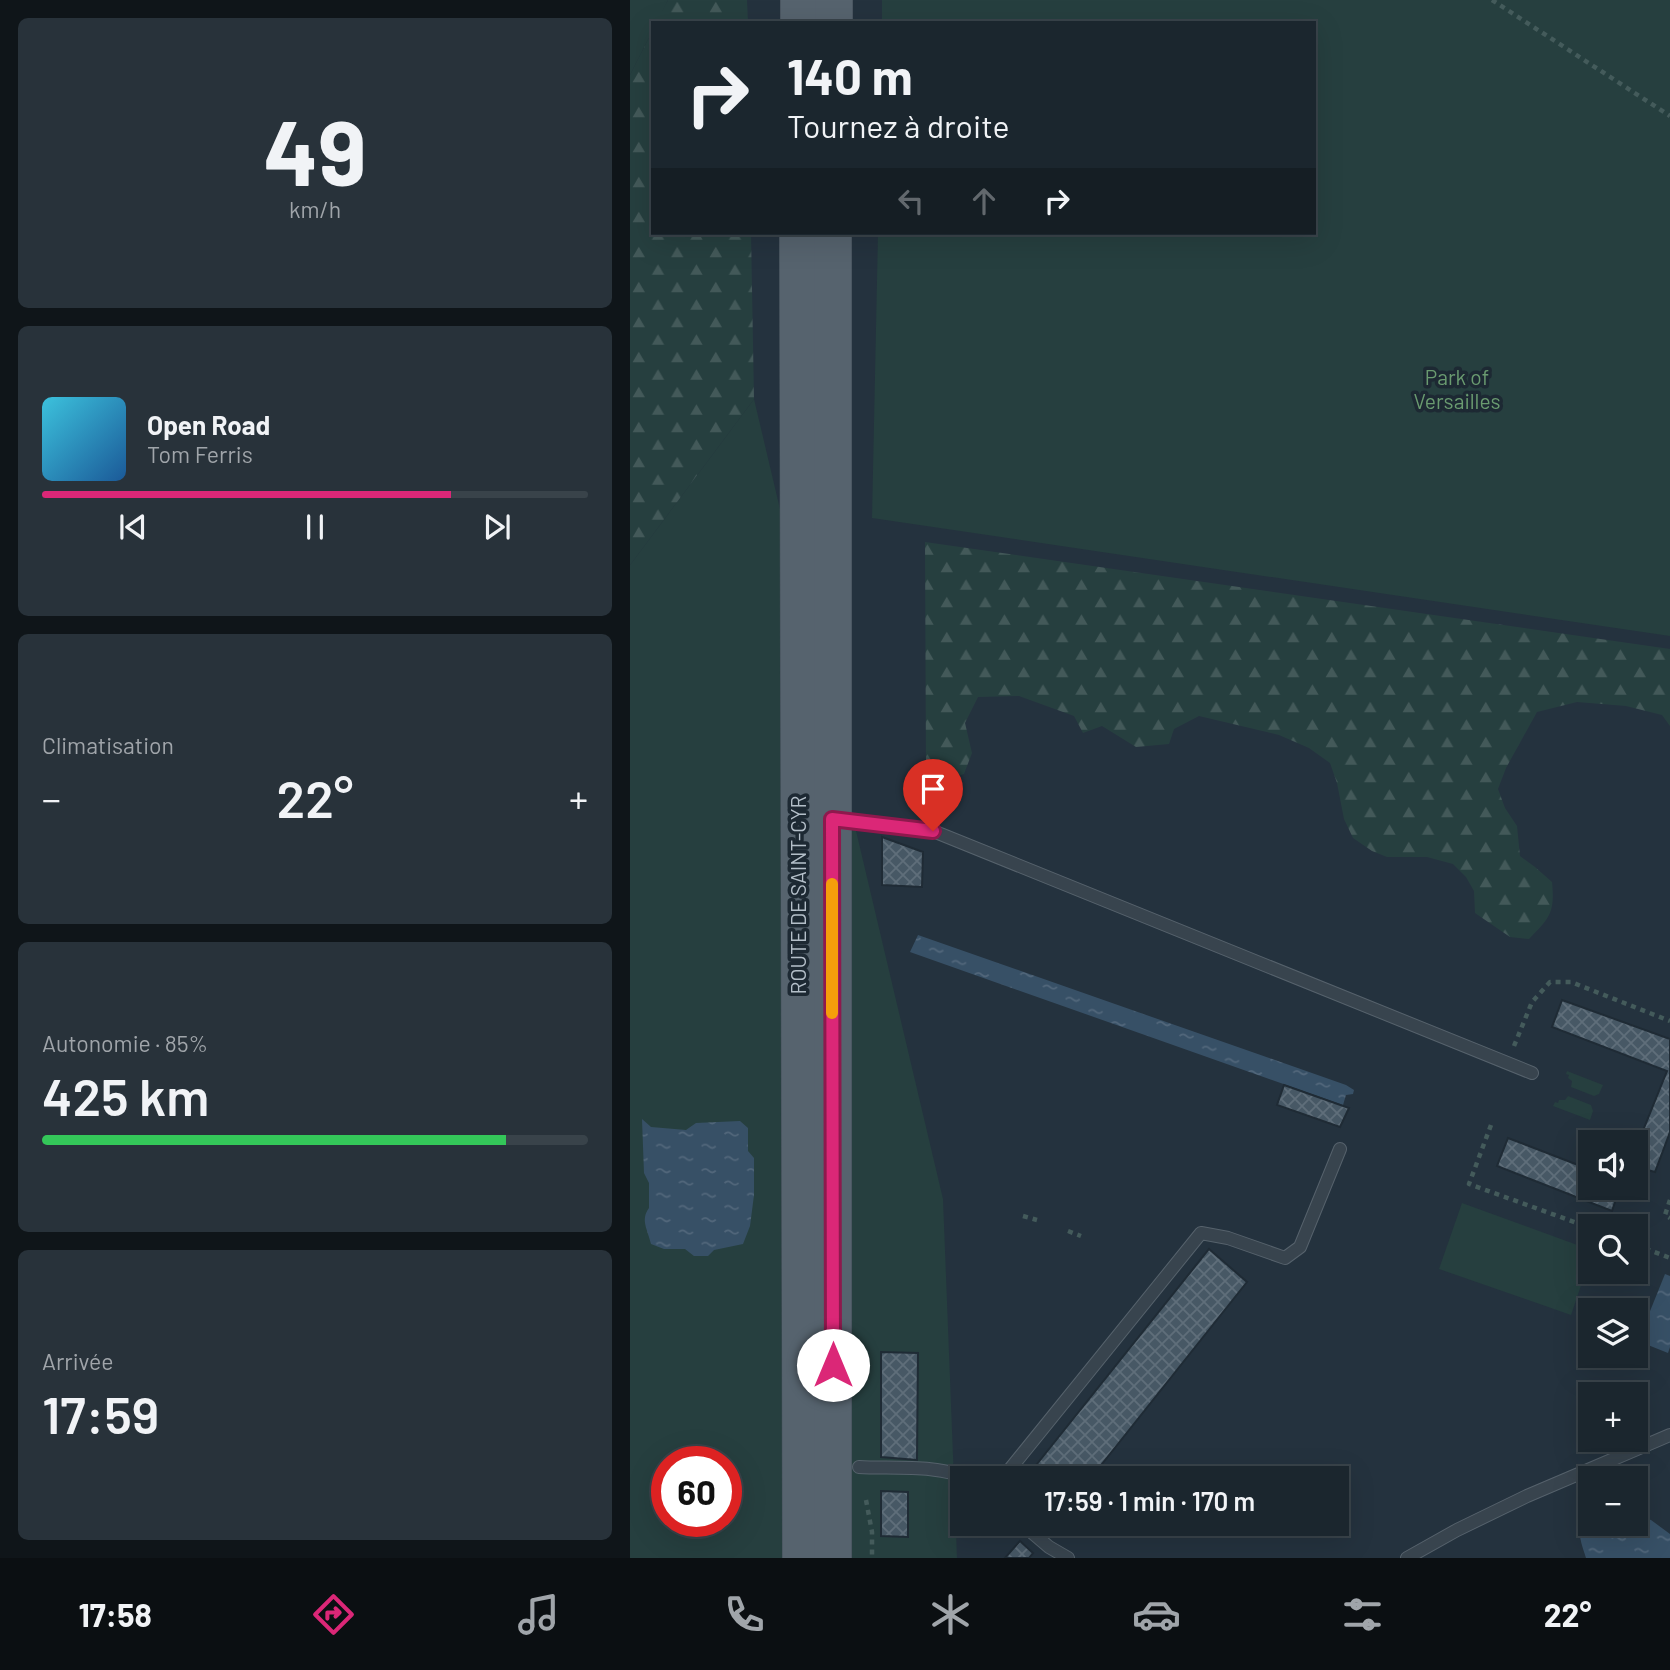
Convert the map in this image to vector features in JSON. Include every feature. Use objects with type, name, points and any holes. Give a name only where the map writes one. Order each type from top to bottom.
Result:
[{"type":"main road","points":[[799,0],[799,21]]},
{"type":"main road","points":[[834,0],[834,21]]},
{"type":"main road","name":"ROUTE DE SAINT-CYR","points":[[798,235],[800,1558]]},
{"type":"main road","name":"ROUTE DE SAINT-CYR","points":[[833,235],[833,1558]]},
{"type":"lane","points":[[832,819],[933,831],[1532,1073]]},
{"type":"lane","points":[[1013,1466],[1201,1233],[1228,1238],[1285,1258],[1300,1247],[1340,1149]]},
{"type":"lane","points":[[1407,1558],[1527,1496],[1670,1435]]},
{"type":"lane","points":[[859,1467],[927,1469],[950,1473]]},
{"type":"lane","points":[[1036,1536],[1068,1558]]},
{"type":"path","points":[[1492,0],[1670,116]]},
{"type":"path","points":[[1507,1063],[1532,1002],[1550,982],[1571,982],[1670,1021]]},
{"type":"path","points":[[1491,1125],[1468,1184],[1578,1223]]},
{"type":"path","points":[[1670,1200],[1665,1215],[1670,1218]]},
{"type":"path","points":[[1023,1216],[1037,1220]]},
{"type":"path","points":[[1068,1231],[1081,1236]]},
{"type":"path","points":[[1648,1250],[1670,1258]]},
{"type":"green space","points":[[630,0],[668,0],[658,21],[651,21],[651,34],[630,75]]},
{"type":"green space","points":[[668,0],[747,0],[748,21],[657,21]]},
{"type":"green space","name":"Park of Versailles","points":[[882,0],[1670,0],[1670,636],[872,518],[878,235],[1316,235],[1316,21],[882,21]]},
{"type":"green space","points":[[651,34],[651,235],[751,235],[754,399],[630,565],[630,75]]},
{"type":"green space","points":[[754,399],[943,1199],[953,1466],[950,1466],[950,1536],[956,1536],[957,1558],[630,1558],[630,565]]},
{"type":"green space","points":[[925,542],[1670,649],[1670,726],[1662,715],[1626,706],[1577,702],[1537,712],[1506,768],[1498,789],[1505,808],[1517,826],[1520,856],[1552,882],[1553,901],[1546,920],[1529,939],[1510,937],[1475,913],[1474,891],[1466,877],[1453,864],[1427,857],[1387,857],[1353,838],[1344,819],[1330,763],[1309,748],[1279,735],[1199,716],[1174,729],[1169,744],[1136,747],[1102,726],[1083,733],[1074,716],[1019,696],[978,697],[965,723],[972,753],[964,774],[948,779],[926,770]]},
{"type":"green space","points":[[1567,1071],[1603,1085],[1599,1094],[1594,1096],[1571,1087],[1572,1081],[1566,1074]]},
{"type":"green space","points":[[1568,1096],[1591,1105],[1593,1111],[1590,1120],[1553,1106],[1555,1102],[1565,1100]]},
{"type":"green space","points":[[1462,1203],[1578,1245],[1578,1284],[1582,1284],[1571,1315],[1439,1269]]},
{"type":"water","points":[[918,935],[1346,1085],[1354,1090],[1353,1094],[1346,1095],[1343,1105],[910,952]]},
{"type":"water","points":[[642,1119],[651,1127],[686,1130],[696,1123],[740,1121],[748,1128],[748,1151],[754,1158],[754,1195],[750,1226],[743,1244],[714,1250],[708,1256],[694,1256],[685,1249],[664,1249],[651,1244],[645,1221],[649,1208],[649,1183],[644,1173]]},
{"type":"water","points":[[1665,1274],[1670,1276],[1668,1353],[1648,1345],[1648,1316]]},
{"type":"water","points":[[1648,1519],[1670,1534],[1670,1558],[1586,1558],[1580,1536],[1648,1536]]},
{"type":"building","points":[[882,837],[923,852],[922,887],[882,885]]},
{"type":"building","points":[[1562,1000],[1670,1039],[1670,1132],[1655,1172],[1648,1170],[1648,1130],[1643,1130],[1667,1071],[1552,1027]]},
{"type":"building","points":[[1284,1085],[1349,1108],[1340,1127],[1277,1105]]},
{"type":"building","points":[[1508,1138],[1578,1165],[1578,1198],[1497,1166]]},
{"type":"building","points":[[1584,1200],[1616,1200],[1612,1211]]},
{"type":"building","points":[[1209,1249],[1247,1282],[1100,1466],[1035,1466]]},
{"type":"building","points":[[881,1352],[918,1353],[917,1460],[881,1457]]},
{"type":"building","points":[[881,1491],[908,1492],[908,1537],[881,1536]]},
{"type":"building","points":[[1020,1541],[1033,1553],[1029,1558],[1005,1558]]},
{"type":"slow traffic","points":[[832,884],[832,1013]]},
{"type":"route","points":[[833,1365],[832,819],[933,831]]}]
